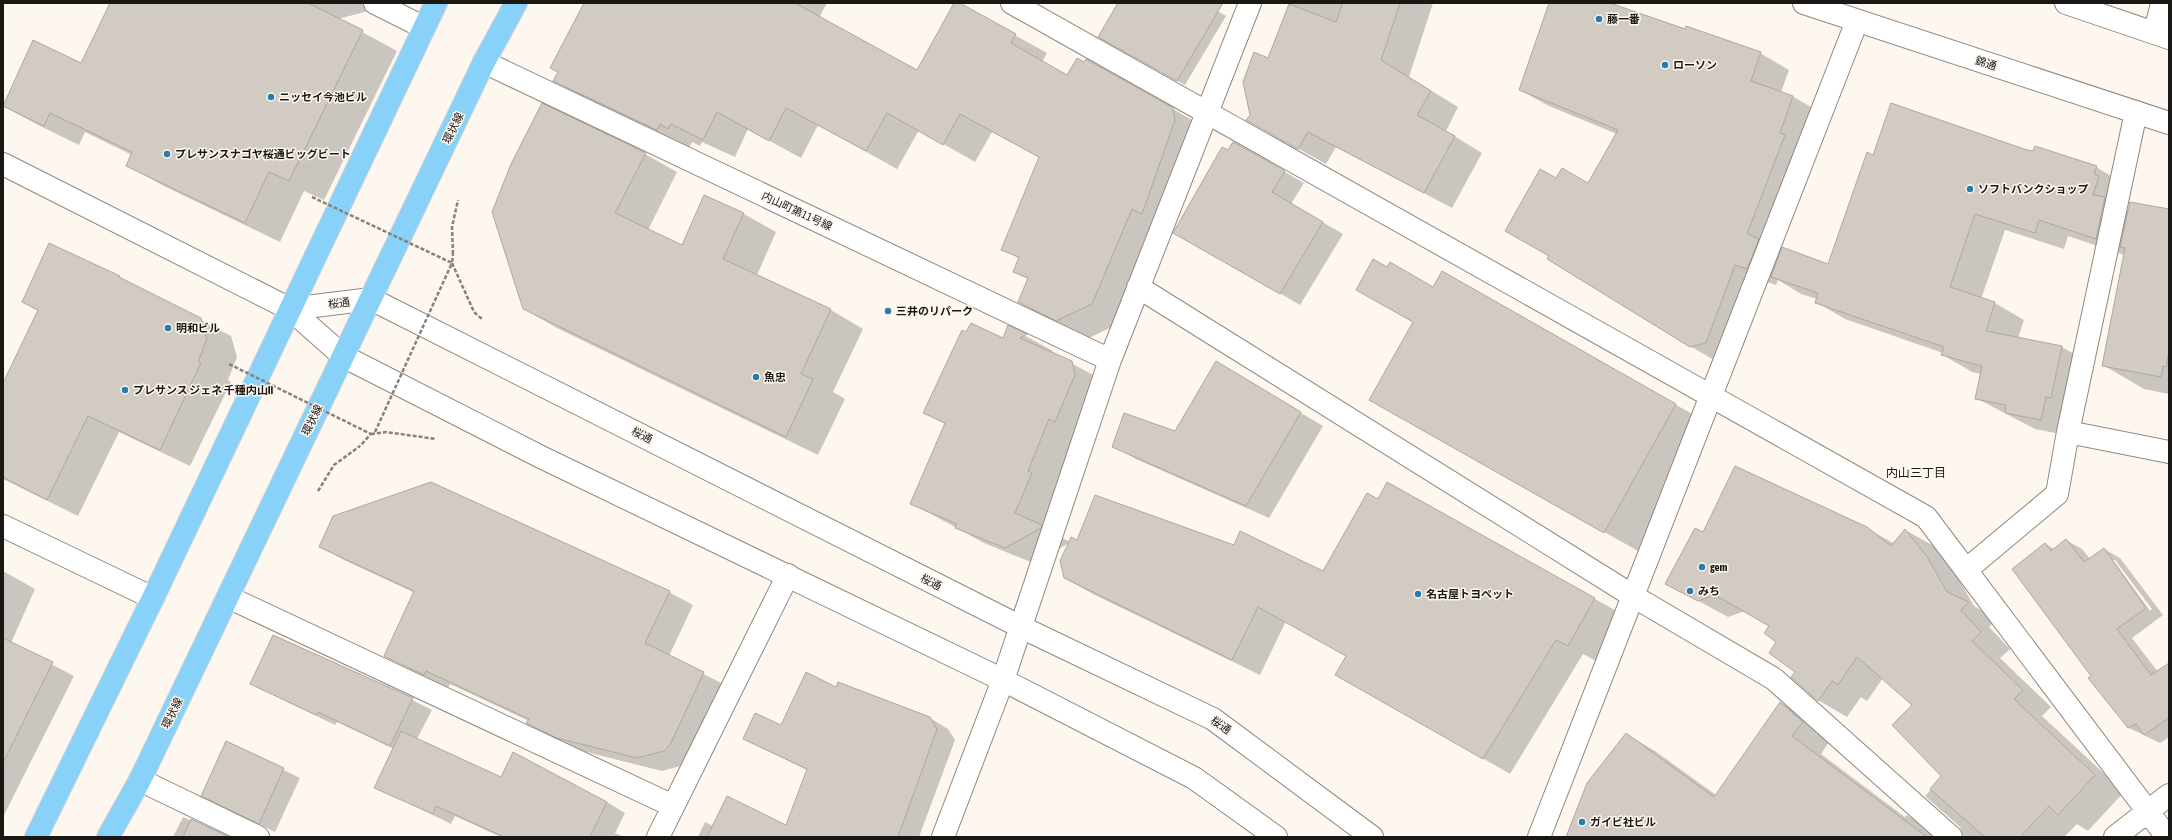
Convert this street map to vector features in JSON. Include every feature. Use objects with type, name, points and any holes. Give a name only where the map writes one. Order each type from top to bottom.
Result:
[{"type":"main road","points":[[36,837],[153,598],[423,27],[436,3]]},
{"type":"main road","name":"環状線","points":[[108,837],[140,780],[484,62],[516,3]]},
{"type":"street","points":[[375,3],[423,27]]},
{"type":"street","points":[[1012,3],[1926,516],[2168,837]]},
{"type":"street","points":[[942,837],[1004,680],[1110,360],[1250,3]]},
{"type":"street","name":"錦通","points":[[1804,3],[2169,123]]},
{"type":"street","points":[[2066,3],[2162,36],[2162,3]]},
{"type":"street","points":[[1539,837],[1857,21]]},
{"type":"street","name":"内山町第11号線","points":[[484,62],[1110,360]]},
{"type":"street","points":[[1966,570],[2057,494],[2068,432],[2136,112]]},
{"type":"street","points":[[3,164],[290,309],[343,356],[541,456],[1004,680],[1194,778],[1276,837]]},
{"type":"street","points":[[1138,287],[1632,596],[1774,679],[1951,837]]},
{"type":"street","name":"桜通","points":[[290,309],[371,299],[1021,628],[1213,719],[1372,837]]},
{"type":"street","points":[[2068,432],[2169,452]]},
{"type":"street","points":[[3,526],[153,598]]},
{"type":"street","points":[[658,837],[788,575]]},
{"type":"street","points":[[228,597],[673,806]]},
{"type":"street","points":[[140,780],[258,837]]},
{"type":"street","points":[[2115,837],[2169,795]]},
{"type":"path","points":[[312,197],[452,263]]},
{"type":"path","points":[[458,200],[452,227],[452,263],[474,312],[485,322]]},
{"type":"path","points":[[375,432],[452,263]]},
{"type":"path","points":[[229,364],[371,434]]},
{"type":"path","points":[[318,491],[334,465],[360,446],[371,434],[375,432],[415,435],[438,440]]},
{"type":"building","points":[[110,3],[308,3],[363,30],[289,181],[269,172],[245,223],[126,166],[132,152],[50,113],[44,126],[3,106],[33,40],[81,63]]},
{"type":"building","points":[[584,3],[795,3],[917,70],[954,3],[960,3],[1016,34],[1011,43],[1067,75],[1077,58],[1084,62],[1086,59],[1173,108],[1175,120],[1142,214],[1132,209],[1092,304],[1056,321],[1018,302],[1028,278],[1013,272],[1019,257],[1001,250],[1039,157],[960,114],[943,145],[887,113],[866,151],[786,108],[769,141],[717,112],[703,140],[671,124],[668,129],[660,124],[657,130],[553,81],[558,72],[550,68]]},
{"type":"building","points":[[1118,3],[1223,3],[1177,81],[1098,37]]},
{"type":"building","points":[[1343,3],[1400,3],[1381,60],[1431,91],[1417,115],[1455,136],[1424,193],[1308,132],[1298,149],[1246,120],[1250,115],[1243,82],[1254,52],[1268,58],[1289,4],[1336,22]]},
{"type":"building","points":[[1549,3],[1610,3],[1685,29],[1686,26],[1761,52],[1751,81],[1793,96],[1780,133],[1785,135],[1747,234],[1759,239],[1747,269],[1735,265],[1706,343],[1690,347],[1547,259],[1549,256],[1505,231],[1540,169],[1556,178],[1562,168],[1588,183],[1618,130],[1519,90]]},
{"type":"building","points":[[542,103],[646,153],[615,213],[682,245],[704,195],[744,213],[723,259],[831,309],[801,374],[813,379],[786,437],[523,309],[492,212],[511,164]]},
{"type":"building","points":[[1891,103],[2027,150],[2033,151],[2035,146],[2097,166],[2094,174],[2099,176],[2093,195],[2105,197],[2096,239],[2039,220],[2035,233],[1975,214],[1950,287],[1995,302],[1986,331],[2062,346],[2051,398],[2046,397],[2041,420],[2005,413],[2006,405],[1975,399],[1982,366],[1941,355],[1944,347],[1815,303],[1818,293],[1771,277],[1782,247],[1828,264],[1867,152],[1873,155]]},
{"type":"building","points":[[1233,142],[1285,171],[1272,192],[1323,222],[1280,294],[1173,233],[1222,147],[1228,150]]},
{"type":"building","points":[[2130,202],[2169,209],[2169,351],[2166,367],[2163,366],[2161,377],[2102,366],[2125,248],[2120,247]]},
{"type":"building","points":[[49,243],[120,276],[119,277],[201,318],[207,339],[198,362],[201,363],[160,450],[88,416],[47,500],[3,477],[3,383],[38,310],[22,302]]},
{"type":"building","points":[[1373,259],[1387,267],[1390,262],[1433,287],[1442,271],[1676,404],[1604,533],[1369,400],[1413,322],[1356,290]]},
{"type":"building","points":[[971,323],[1003,338],[1008,325],[1027,334],[1020,338],[1072,361],[1075,375],[1055,422],[1049,419],[1028,471],[1032,473],[1015,513],[1042,525],[1041,528],[1005,548],[955,528],[957,524],[910,504],[945,423],[923,413],[962,330],[966,332]]},
{"type":"building","points":[[1216,361],[1301,412],[1246,506],[1112,447],[1124,413],[1175,431]]},
{"type":"building","points":[[1735,466],[1867,527],[1891,546],[1905,529],[1928,558],[1947,592],[1969,602],[1961,610],[1981,632],[1972,641],[2023,690],[2014,699],[2095,775],[2058,815],[2049,806],[2020,837],[1985,837],[1930,789],[1941,776],[1892,725],[1912,705],[1857,657],[1838,685],[1832,681],[1818,701],[1791,677],[1795,672],[1769,653],[1776,642],[1764,633],[1769,626],[1715,595],[1698,601],[1665,584],[1695,528],[1703,532]]},
{"type":"building","points":[[431,482],[670,591],[645,643],[704,672],[670,745],[664,751],[637,758],[557,738],[526,723],[529,719],[426,671],[424,675],[384,656],[414,591],[319,547],[333,516]]},
{"type":"building","points":[[1387,482],[1595,598],[1568,646],[1556,640],[1483,759],[1335,675],[1346,656],[1258,607],[1232,660],[1064,578],[1060,561],[1071,537],[1077,540],[1095,495],[1234,545],[1240,531],[1323,571],[1367,493],[1378,499]]},
{"type":"building","points":[[2066,539],[2084,562],[2104,548],[2146,608],[2117,629],[2151,675],[2169,663],[2169,718],[2144,735],[2136,724],[2128,728],[2088,678],[2091,676],[2012,569],[2045,543],[2051,551]]},
{"type":"building","points":[[273,635],[413,698],[390,746],[318,712],[316,715],[250,684]]},
{"type":"building","points":[[3,638],[53,662],[3,763]]},
{"type":"building","points":[[806,672],[836,687],[838,682],[930,717],[937,729],[898,837],[707,837],[727,796],[786,825],[807,769],[743,739],[755,713],[781,725]]},
{"type":"building","points":[[1780,702],[1803,722],[1792,736],[1927,837],[1566,837],[1587,783],[1626,733],[1714,797]]},
{"type":"building","points":[[401,731],[501,777],[513,752],[607,802],[590,837],[504,837],[436,806],[433,814],[374,788]]},
{"type":"building","points":[[226,741],[284,768],[259,824],[201,796]]},
{"type":"building","points":[[191,819],[229,837],[183,837]]},
{"type":"place","name":"藤一番","points":[[1599,19]]},
{"type":"place","name":"ローソン","points":[[1665,65]]},
{"type":"place","name":"ニッセイ今池ビル","points":[[271,97]]},
{"type":"place","name":"プレサンスナゴヤ桜通ビッグビート","points":[[167,154]]},
{"type":"place","name":"ソフトバンクショップ","points":[[1970,189]]},
{"type":"place","name":"三井のリパーク","points":[[888,311]]},
{"type":"place","name":"明和ビル","points":[[168,328]]},
{"type":"place","name":"魚忠","points":[[756,377]]},
{"type":"place","name":"プレサンス ジェネ 千種内山II","points":[[125,390]]},
{"type":"place","name":"gem","points":[[1702,567]]},
{"type":"place","name":"みち","points":[[1690,591]]},
{"type":"place","name":"名古屋トヨペット","points":[[1418,594]]},
{"type":"place","name":"ガイビ社ビル","points":[[1582,822]]},
{"type":"district","name":"内山三丁目","points":[[1916,473]]}]
